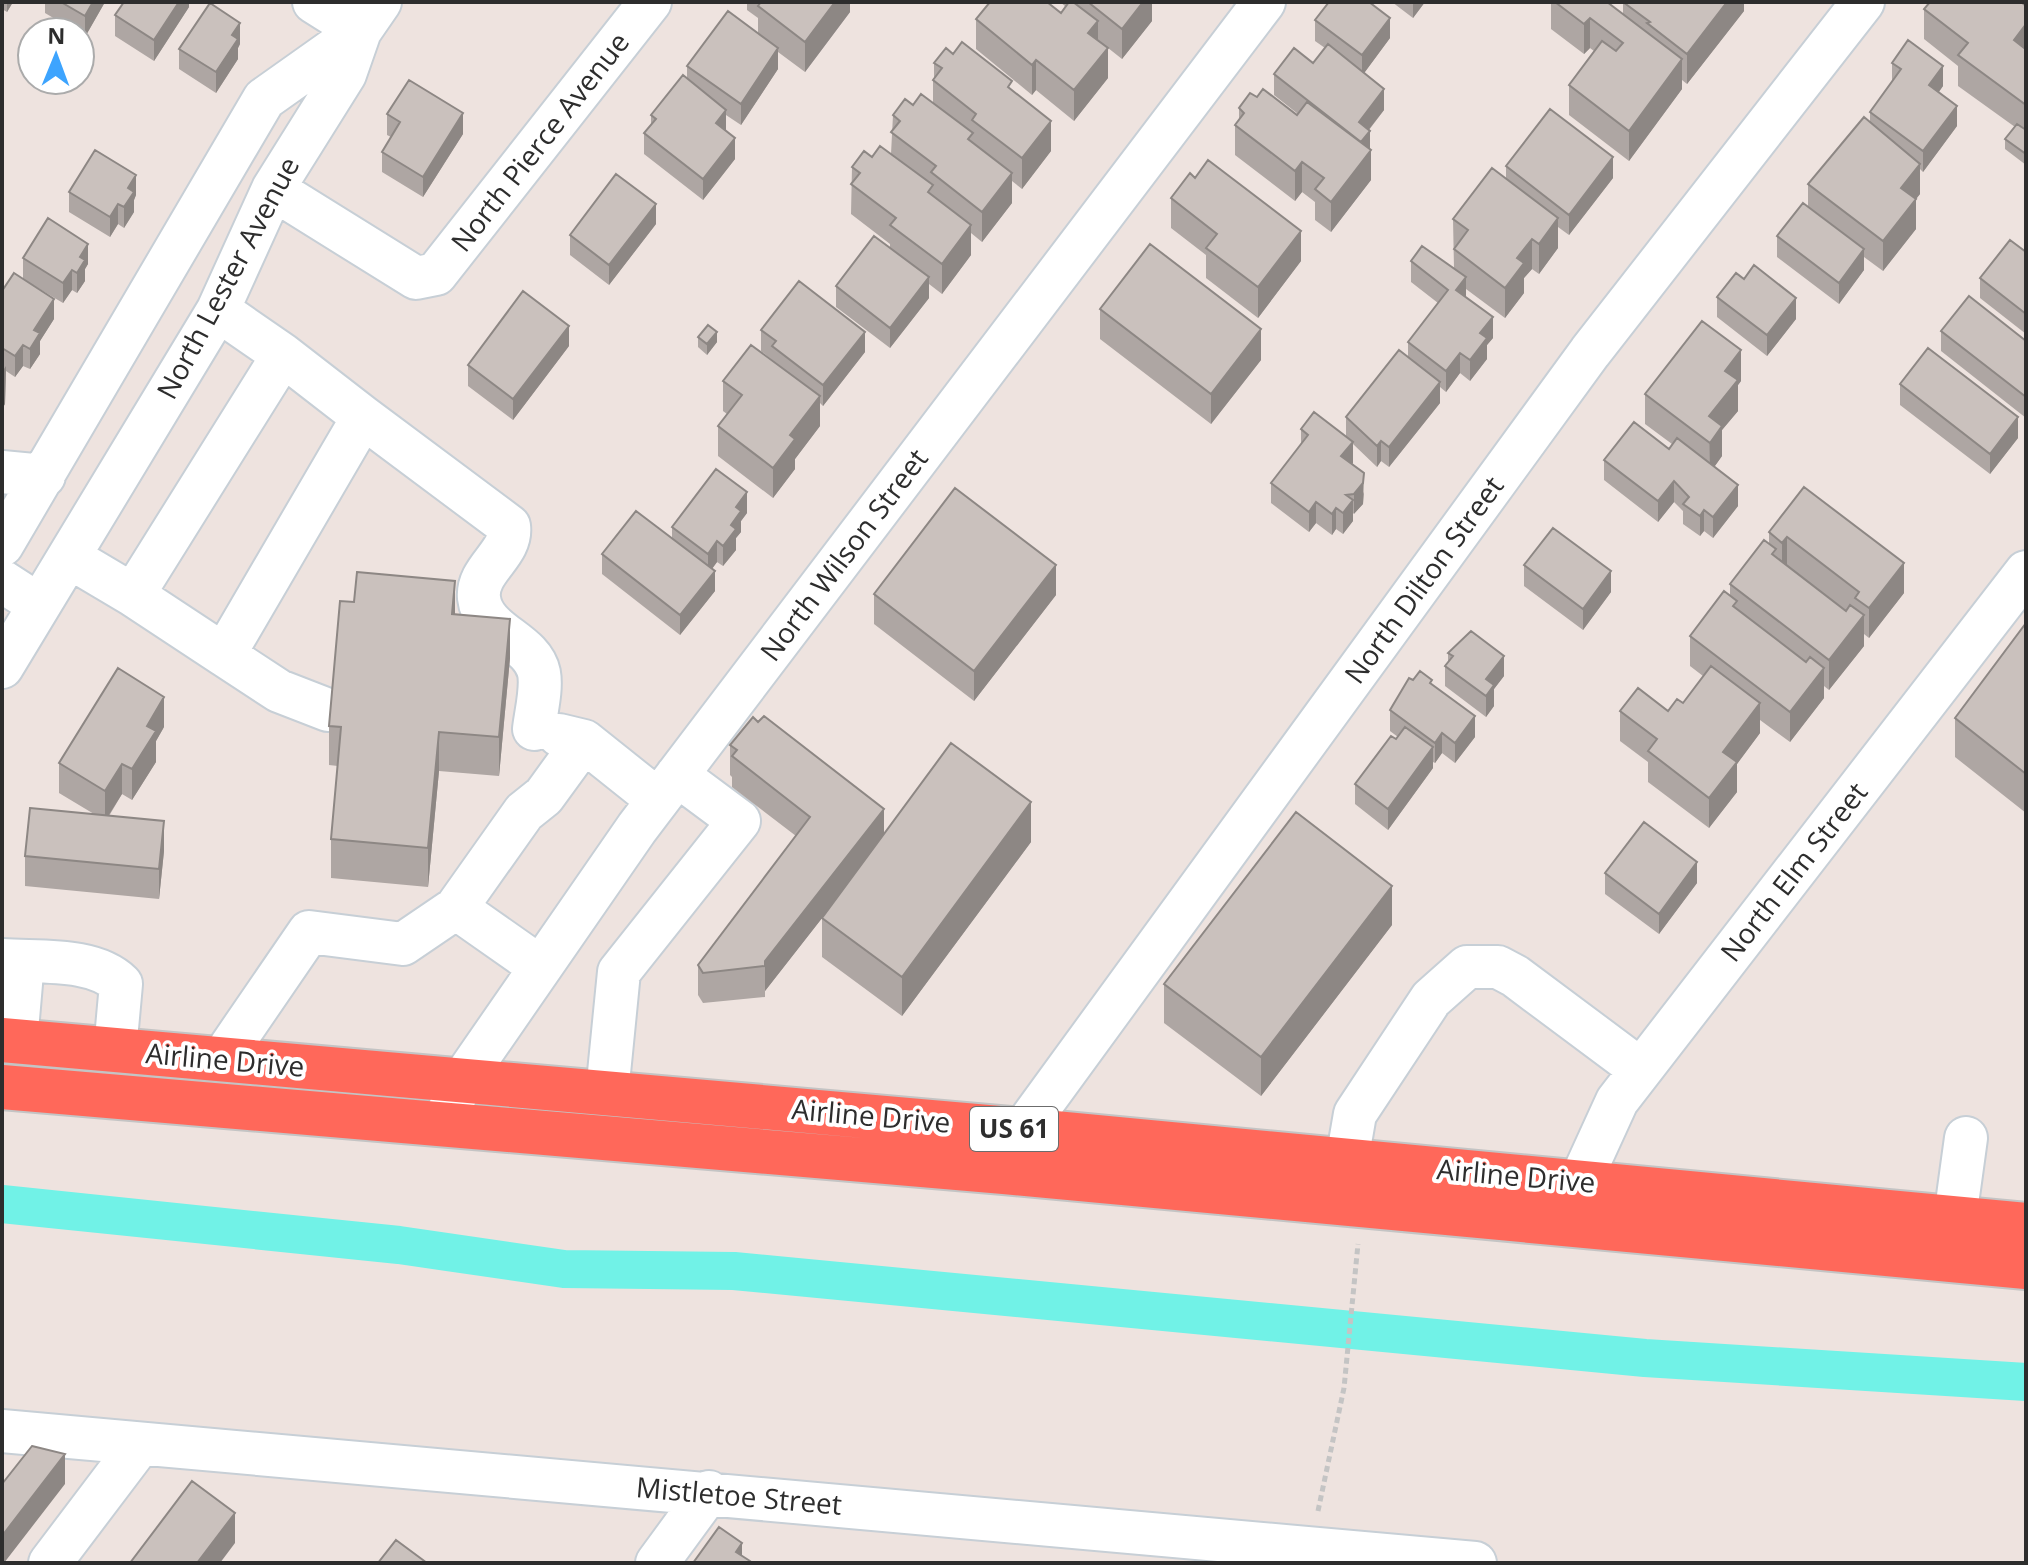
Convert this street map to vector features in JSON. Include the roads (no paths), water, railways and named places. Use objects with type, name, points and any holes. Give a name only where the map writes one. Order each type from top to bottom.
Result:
[{"type":"highway","name":"Airline Drive","points":[[9,1040],[1023,1130],[2026,1225]]},
{"type":"highway","name":"Airline Drive","points":[[2,1087],[444,1122],[2026,1267]]},
{"type":"street","points":[[314,2],[370,16]]},
{"type":"street","name":"North Pierce Avenue","points":[[273,189],[416,278],[428,278],[436,274],[650,2]]},
{"type":"street","name":"North Wilson Street","points":[[444,1122],[462,1081],[667,788],[1264,2]]},
{"type":"street","name":"North Dilton Street","points":[[1004,1172],[1023,1130],[1590,352],[1863,2]]},
{"type":"street","name":"North Lester Avenue","points":[[2,667],[218,310],[273,189],[345,74],[370,16]]},
{"type":"street","name":"North Lester Avenue","points":[[2,545],[264,99],[370,16]]},
{"type":"street","points":[[218,310],[283,355],[509,526],[508,542],[482,580],[479,599],[494,626],[532,658],[538,670],[520,725],[584,741],[667,788],[739,821],[619,972],[607,1093]]},
{"type":"street","points":[[133,595],[283,355]]},
{"type":"street","points":[[224,655],[363,417]]},
{"type":"street","points":[[2,472],[44,476]]},
{"type":"street","points":[[69,557],[279,691],[328,710]]},
{"type":"street","name":"North Elm Street","points":[[1580,1182],[1617,1101],[2026,572]]},
{"type":"street","points":[[2,581],[39,605]]},
{"type":"street","points":[[222,1059],[309,932],[403,944],[456,908],[524,812],[544,796],[584,741]]},
{"type":"street","points":[[456,908],[540,967]]},
{"type":"street","points":[[9,1040],[13,960],[92,967],[109,973],[121,984],[115,1050]]},
{"type":"street","points":[[1347,1160],[1355,1114],[1431,999],[1467,967],[1498,967],[1515,976],[1641,1070]]},
{"type":"street","points":[[1955,1218],[1966,1138]]},
{"type":"street","name":"Mistletoe Street","points":[[2,1431],[709,1492],[1279,1552],[1475,1563]]},
{"type":"street","points":[[50,1563],[140,1444]]},
{"type":"street","points":[[657,1563],[709,1492]]},
{"type":"waterway","points":[[2,1204],[399,1245],[564,1269],[734,1271],[1645,1358],[2026,1382]]}]
